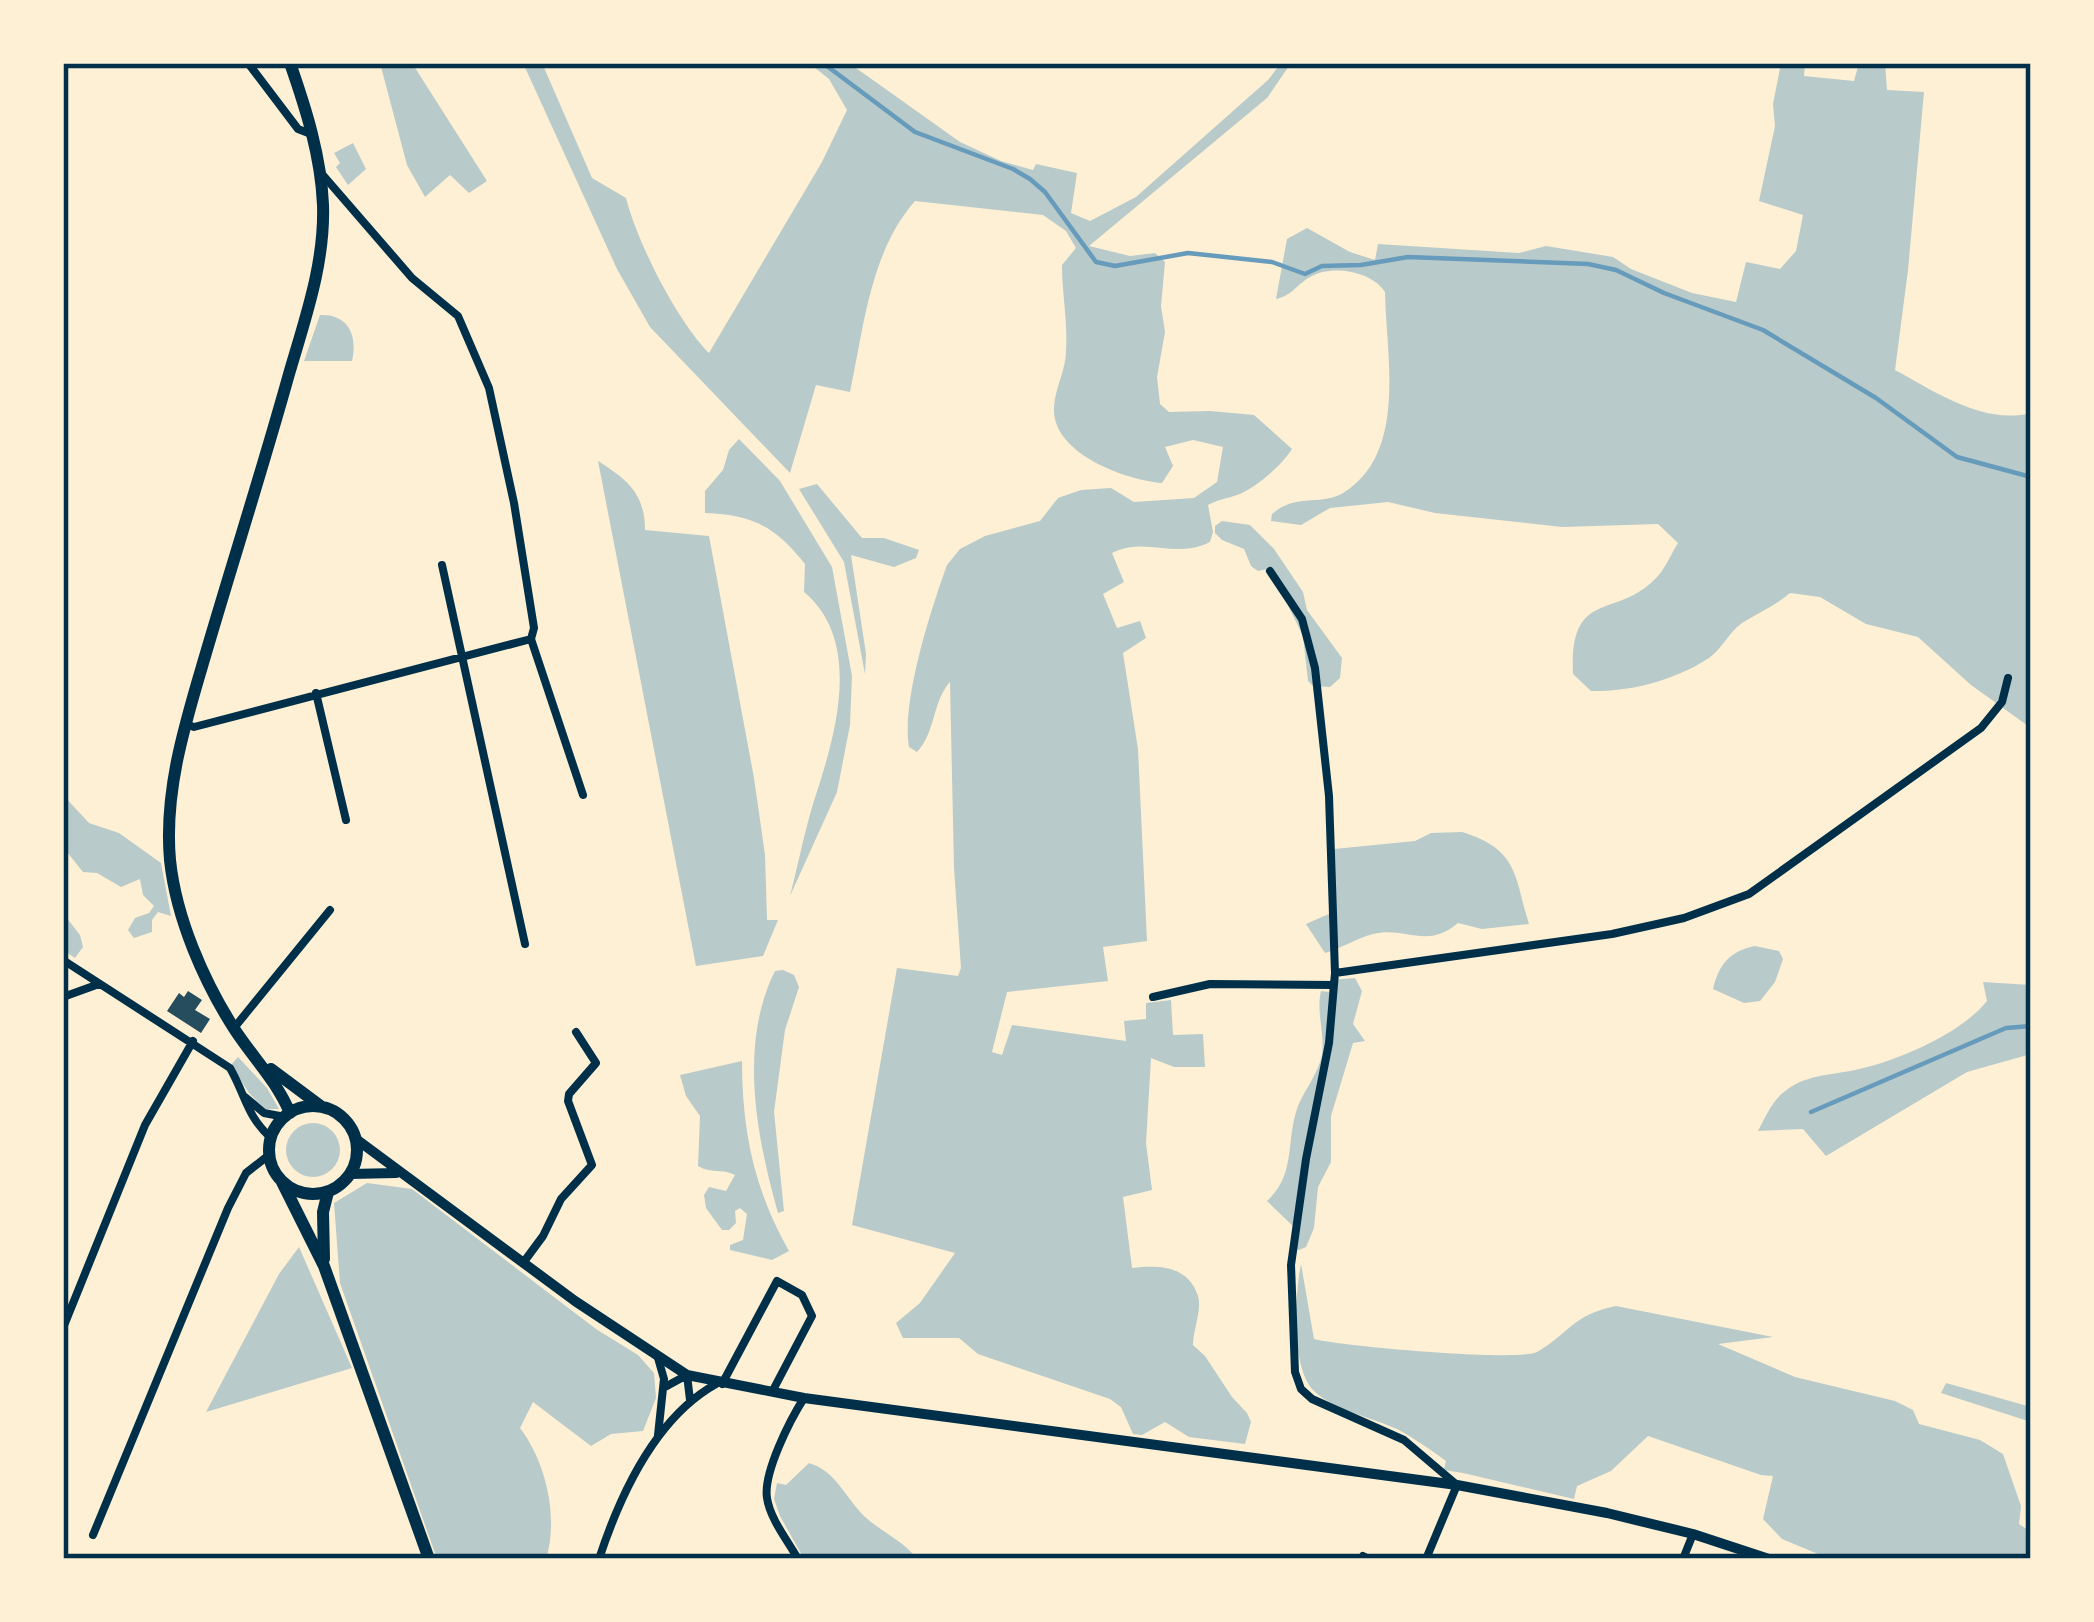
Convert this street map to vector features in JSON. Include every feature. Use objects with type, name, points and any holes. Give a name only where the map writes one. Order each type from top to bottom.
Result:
[{"type":"main road","points":[[288,1115],[280,1087],[233,1028],[188,931],[170,862],[173,779],[185,724],[264,466],[319,263],[321,172],[290,63]]},
{"type":"main road","points":[[263,1064],[342,1117],[356,1139],[350,1174],[328,1192],[323,1212],[324,1266]]},
{"type":"main road","points":[[323,1108],[288,1115],[271,1138],[269,1155],[324,1266],[429,1559]]},
{"type":"main road","points":[[282,1182],[304,1193],[328,1192]]},
{"type":"street","points":[[248,63],[298,128],[312,135]]},
{"type":"street","points":[[321,172],[412,278],[458,316],[489,388],[514,503],[534,628],[531,639],[583,795]]},
{"type":"street","points":[[442,565],[525,944]]},
{"type":"street","points":[[1270,571],[1302,619],[1315,668],[1329,796],[1335,973],[1329,1042],[1292,1265],[1295,1372],[1312,1399],[1404,1440],[1457,1485]]},
{"type":"street","points":[[185,724],[194,727],[531,639]]},
{"type":"street","points":[[1335,973],[1612,934],[1684,918],[1749,894],[1981,728],[2002,702],[2008,678]]},
{"type":"street","points":[[316,693],[346,820]]},
{"type":"street","points":[[233,1028],[330,910]]},
{"type":"street","points":[[63,961],[230,1068],[248,1114],[271,1138]]},
{"type":"street","points":[[63,997],[101,983]]},
{"type":"street","points":[[1154,997],[1210,984],[1334,985]]},
{"type":"street","points":[[523,1263],[561,1199],[592,1165],[568,1101],[568,1094],[596,1063],[576,1032]]},
{"type":"street","points":[[63,1328],[145,1125],[193,1041]]},
{"type":"street","points":[[244,1096],[264,1113],[288,1115]]},
{"type":"street","points":[[356,1139],[687,1376],[804,1399],[1457,1485],[1607,1513],[1769,1559]]},
{"type":"street","points":[[93,1535],[228,1208],[246,1173],[269,1155]]},
{"type":"street","points":[[350,1174],[399,1173]]},
{"type":"street","points":[[599,1559],[657,1436],[690,1401],[719,1384],[777,1281],[802,1295],[812,1316],[771,1393]]},
{"type":"street","points":[[657,1436],[664,1388],[658,1358]]},
{"type":"street","points":[[664,1388],[675,1378],[687,1376]]},
{"type":"street","points":[[687,1376],[690,1401]]},
{"type":"street","points":[[798,1559],[773,1515],[767,1483],[804,1399]]},
{"type":"street","points":[[1426,1559],[1457,1485]]},
{"type":"street","points":[[1683,1559],[1693,1534]]},
{"type":"shaded area","points":[[380,63],[412,63],[487,181],[469,193],[450,175],[425,197],[407,165]]},
{"type":"shaded area","points":[[523,63],[542,63],[592,178],[626,198],[660,280],[709,353],[822,162],[847,110],[829,79],[809,63],[849,63],[960,142],[1001,161],[1033,170],[1036,164],[1077,173],[1071,213],[1090,221],[1136,197],[1268,80],[1281,63],[1291,63],[1267,98],[1089,246],[1130,256],[1155,253],[1165,262],[1161,306],[1165,332],[1157,377],[1160,404],[1169,412],[1254,415],[1292,449],[1252,488],[1208,505],[1210,542],[1184,549],[1137,547],[1112,553],[1124,582],[1103,594],[1117,628],[1140,621],[1146,638],[1123,653],[1138,749],[1147,941],[1103,947],[1108,981],[1007,992],[992,1052],[1002,1055],[1012,1025],[1126,1041],[1124,1021],[1146,1019],[1146,1003],[1171,1000],[1173,1035],[1203,1034],[1205,1067],[1174,1067],[1151,1058],[1146,1143],[1152,1190],[1123,1197],[1132,1268],[1171,1269],[1187,1278],[1198,1296],[1193,1345],[1247,1413],[1251,1422],[1245,1444],[1189,1437],[1165,1422],[1142,1435],[1133,1434],[1121,1407],[1110,1399],[978,1354],[959,1338],[903,1338],[896,1323],[920,1303],[955,1253],[852,1225],[897,968],[958,976],[961,968],[950,682],[917,752],[909,747],[908,728],[919,656],[947,565],[960,549],[985,536],[1040,521],[1058,498],[1081,490],[1111,488],[1134,502],[1194,498],[1217,482],[1223,447],[1193,440],[1165,447],[1173,466],[1162,483],[1111,470],[1077,450],[1064,438],[1054,407],[1066,351],[1062,265],[1076,248],[1066,231],[1043,215],[915,201],[878,267],[850,392],[816,385],[790,473],[650,327],[617,269]]},
{"type":"shaded area","points":[[1781,63],[1805,63],[1804,76],[1854,81],[1859,63],[1885,63],[1887,90],[1924,92],[1895,370],[1978,410],[2013,416],[2031,413],[2031,728],[1971,685],[1918,637],[1866,624],[1820,597],[1790,593],[1742,623],[1714,654],[1682,673],[1622,689],[1591,691],[1573,674],[1579,628],[1588,616],[1643,590],[1661,572],[1678,543],[1658,524],[1562,527],[1435,513],[1388,502],[1330,508],[1301,525],[1271,521],[1281,508],[1335,497],[1364,476],[1377,454],[1389,402],[1385,292],[1371,279],[1340,270],[1310,277],[1276,299],[1287,239],[1307,228],[1375,260],[1378,244],[1519,253],[1546,246],[1613,257],[1692,293],[1736,302],[1746,262],[1780,269],[1796,251],[1803,215],[1759,201],[1775,126],[1773,104]]},
{"type":"shaded area","points":[[353,143],[366,169],[348,185],[336,167],[340,163],[334,153]]},
{"type":"shaded area","points":[[320,315],[338,318],[349,328],[352,361],[304,361]]},
{"type":"shaded area","points":[[739,439],[780,481],[832,567],[852,676],[850,725],[837,792],[790,896],[829,751],[839,665],[823,613],[804,592],[805,564],[794,551],[762,525],[737,516],[705,513],[705,491]]},
{"type":"shaded area","points":[[598,461],[633,489],[645,530],[709,536],[754,778],[765,855],[767,920],[778,920],[763,956],[696,966]]},
{"type":"shaded area","points":[[817,484],[862,538],[884,538],[919,550],[916,558],[894,567],[851,555],[865,674],[844,562],[799,489]]},
{"type":"shaded area","points":[[1222,521],[1250,525],[1274,549],[1303,592],[1307,610],[1342,658],[1340,678],[1330,687],[1308,681],[1303,636],[1273,575],[1251,566],[1244,549],[1215,533]]},
{"type":"shaded area","points":[[63,795],[89,823],[119,833],[161,863],[171,916],[158,912],[152,932],[134,938],[128,930],[135,918],[154,906],[143,895],[140,879],[121,887],[97,873],[83,872],[63,847]]},
{"type":"shaded area","points":[[1462,832],[1504,856],[1516,878],[1529,924],[1482,929],[1458,923],[1426,936],[1385,932],[1325,953],[1306,924],[1331,913],[1334,849]]},
{"type":"shaded area","points":[[63,902],[83,947],[75,958],[63,950]]},
{"type":"shaded area","points":[[1755,946],[1779,951],[1783,959],[1775,982],[1760,1001],[1744,1003],[1713,989],[1727,960]]},
{"type":"shaded area","points":[[775,971],[794,975],[799,987],[785,1030],[774,1112],[784,1211],[778,1213],[758,1123],[754,1060],[764,1000]]},
{"type":"shaded area","points":[[1355,978],[1362,991],[1353,1024],[1365,1041],[1353,1043],[1331,1116],[1331,1162],[1318,1187],[1314,1228],[1306,1247],[1299,1250],[1295,1249],[1297,1230],[1267,1201],[1283,1179],[1298,1106],[1322,1055],[1321,991],[1329,992],[1330,980]]},
{"type":"shaded area","points":[[1983,982],[2031,985],[2031,1054],[1967,1072],[1826,1156],[1803,1129],[1758,1131],[1776,1100],[1792,1086],[1889,1060],[1961,1025],[1987,1001]]},
{"type":"shaded area","points":[[238,1057],[279,1109],[265,1109],[249,1093],[231,1065]]},
{"type":"shaded area","points":[[742,1061],[752,1159],[789,1251],[772,1260],[730,1250],[730,1245],[743,1240],[747,1214],[740,1208],[735,1211],[736,1223],[722,1230],[706,1208],[704,1195],[709,1187],[726,1191],[735,1175],[698,1166],[700,1116],[686,1096],[680,1075]]},
{"type":"shaded area","points":[[313,1123],[332,1131],[340,1150],[332,1169],[313,1177],[294,1169],[286,1150],[294,1131]]},
{"type":"shaded area","points":[[367,1183],[412,1189],[596,1329],[638,1355],[654,1373],[656,1398],[643,1431],[611,1434],[591,1446],[533,1402],[520,1428],[537,1457],[548,1491],[551,1526],[546,1559],[437,1559],[340,1283],[334,1203]]},
{"type":"shaded area","points":[[299,1247],[352,1368],[206,1412],[279,1274]]},
{"type":"shaded area","points":[[1301,1264],[1314,1339],[1330,1342],[1523,1355],[1537,1352],[1590,1314],[1616,1306],[1773,1337],[1718,1344],[1795,1377],[1895,1401],[1913,1410],[1919,1424],[1980,1440],[2003,1454],[2021,1506],[2019,1524],[2031,1532],[2031,1559],[1830,1559],[1782,1539],[1763,1519],[1773,1476],[1648,1436],[1611,1471],[1577,1486],[1574,1499],[1444,1470],[1446,1461],[1411,1437],[1332,1403],[1306,1380],[1296,1311]]},
{"type":"shaded area","points":[[1946,1383],[2031,1407],[2031,1422],[1941,1393]]},
{"type":"shaded area","points":[[809,1463],[826,1472],[864,1516],[917,1559],[804,1559],[774,1499],[777,1483],[786,1485]]},
{"type":"building","points":[[188,991],[202,1000],[195,1010],[210,1019],[201,1033],[167,1011],[179,993],[184,997]]},
{"type":"waterway","points":[[823,63],[915,132],[1030,179],[1045,192],[1096,262],[1115,266],[1188,253],[1272,262],[1305,274],[1322,266],[1408,257],[1588,264],[1616,270],[1763,330],[1876,398],[1957,457],[2031,477]]},
{"type":"waterway","points":[[1811,1112],[2006,1028],[2031,1026]]}]
